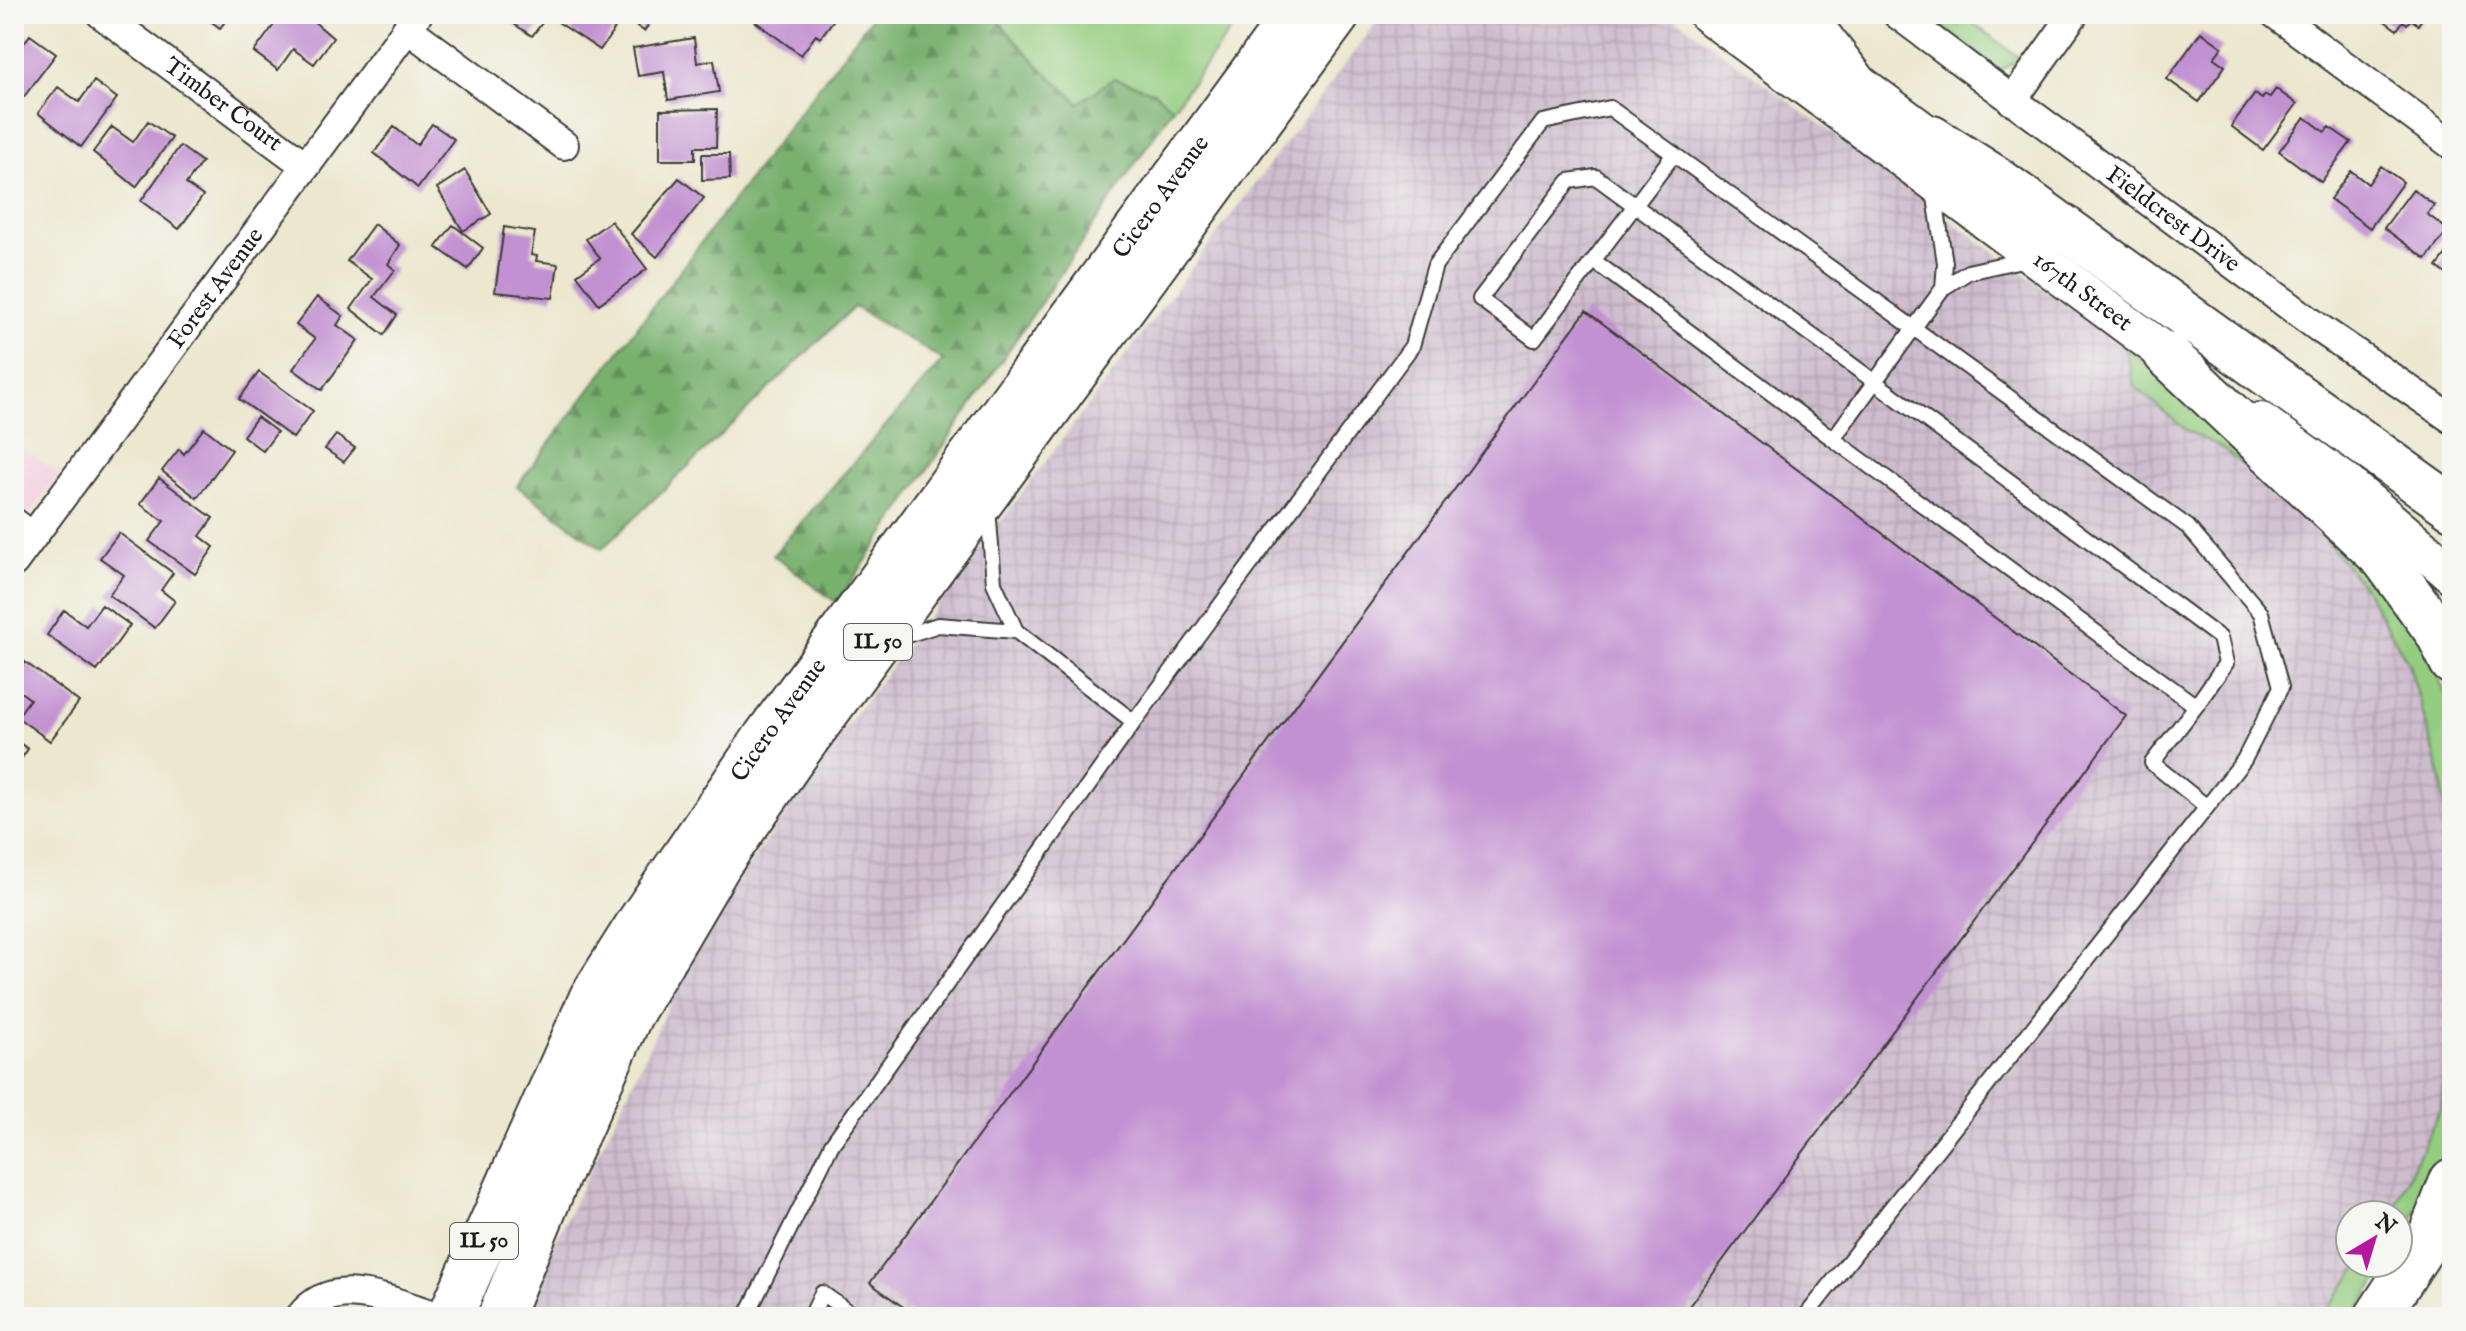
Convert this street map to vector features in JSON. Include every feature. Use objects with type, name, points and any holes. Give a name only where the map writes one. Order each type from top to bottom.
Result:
[{"type":"main road","name":"167th Street","points":[[1708,14],[1932,158],[2363,456],[2452,532]]},
{"type":"main road","name":"167th Street","points":[[1765,14],[1853,81],[2036,256],[2343,481],[2452,574]]},
{"type":"main road","points":[[1793,14],[1819,37],[1853,81]]},
{"type":"main road","name":"Cicero Avenue","points":[[500,1317],[556,1180],[630,1015],[719,864],[987,495],[1326,16]]},
{"type":"main road","name":"Cicero Avenue","points":[[450,1317],[592,997],[640,921],[765,738],[1326,16]]},
{"type":"main road","points":[[1932,158],[1995,178],[2452,507]]},
{"type":"main road","points":[[2166,354],[2384,559],[2438,633],[2452,662]]},
{"type":"main road","points":[[2377,1317],[2431,1234],[2452,1181]]},
{"type":"street","name":"Timber Court","points":[[101,14],[306,166]]},
{"type":"street","name":"Fieldcrest Drive","points":[[1897,14],[2319,328],[2452,419]]},
{"type":"street","points":[[2012,101],[2074,14]]},
{"type":"street","points":[[2275,14],[2452,145]]},
{"type":"street","name":"Forest Avenue","points":[[14,562],[413,21]]},
{"type":"street","points":[[413,21],[564,145]]},
{"type":"street","points":[[300,1317],[315,1301],[344,1292],[440,1317]]},
{"type":"lane","points":[[746,1317],[832,1144],[1134,722],[1412,346],[1435,265],[1543,122],[1610,108],[2188,527],[2261,613],[2281,687],[2244,760],[1805,1317]]},
{"type":"lane","points":[[1674,154],[1636,206],[1534,339],[1480,299],[1569,181],[1596,177],[1636,206],[1876,380],[2220,638],[2226,663],[2152,763],[2207,807]]},
{"type":"lane","points":[[1932,158],[1945,263],[1943,288]]},
{"type":"lane","points":[[1833,439],[1943,288],[1968,272],[2036,256]]},
{"type":"lane","points":[[1594,261],[2196,706]]},
{"type":"lane","points":[[987,495],[994,583],[1016,631],[1134,722]]},
{"type":"lane","points":[[14,514],[37,531]]},
{"type":"lane","points":[[876,645],[938,625],[1016,631]]},
{"type":"lane","points":[[811,1317],[822,1293],[855,1317]]},
{"type":"shaded area","points":[[1383,14],[1670,14],[2125,348],[2136,387],[2187,431],[2219,446],[2306,516],[2364,587],[2409,664],[2442,781],[2450,866],[2452,948],[2442,1105],[2398,1199],[2334,1199],[2334,1279],[2349,1279],[2322,1317],[518,1317],[701,935],[820,761]]},
{"type":"shaded area","points":[[14,442],[60,474],[14,536]]},
{"type":"green space","points":[[874,14],[992,14],[1038,65],[1079,103],[1114,78],[1153,91],[1173,108],[837,603],[773,555],[943,360],[854,307],[602,549],[517,486]]},
{"type":"green space","points":[[992,14],[1243,14],[1173,108],[1153,91],[1079,103],[1038,65]]},
{"type":"green space","points":[[1925,14],[1961,14],[2021,59],[1999,71]]},
{"type":"green space","points":[[2125,348],[2173,382],[2402,598],[2452,707],[2452,903],[2442,781],[2409,664],[2364,587],[2306,516],[2219,446],[2187,431],[2135,387]]},
{"type":"green space","points":[[2452,948],[2452,1138],[2414,1215],[2414,1199],[2398,1199],[2442,1105]]},
{"type":"green space","points":[[2349,1279],[2378,1279],[2353,1317],[2322,1317]]},
{"type":"building","points":[[201,14],[231,14],[220,28]]},
{"type":"building","points":[[282,14],[305,14],[333,38],[314,64],[293,49],[278,70],[254,52]]},
{"type":"building","points":[[513,14],[549,14],[532,36],[508,20]]},
{"type":"building","points":[[564,14],[605,14],[618,24],[600,50],[558,22]]},
{"type":"building","points":[[619,14],[656,14],[644,31]]},
{"type":"building","points":[[756,14],[838,14],[820,38],[816,35],[801,55],[752,19]]},
{"type":"building","points":[[2375,14],[2425,14],[2418,25],[2411,19],[2407,24],[2403,21],[2397,30]]},
{"type":"building","points":[[2201,32],[2222,47],[2214,58],[2225,66],[2199,102],[2167,79]]},
{"type":"building","points":[[30,35],[56,54],[23,98],[14,92],[14,57]]},
{"type":"building","points":[[694,38],[697,63],[714,60],[719,92],[668,100],[664,72],[638,76],[633,48]]},
{"type":"building","points":[[94,81],[117,98],[81,147],[38,113],[58,87],[79,102]]},
{"type":"building","points":[[2276,89],[2297,104],[2263,150],[2231,126],[2255,94],[2262,99],[2265,95],[2270,97]]},
{"type":"building","points":[[717,109],[716,147],[695,147],[695,160],[660,160],[660,110]]},
{"type":"building","points":[[2305,117],[2325,132],[2329,127],[2351,142],[2321,182],[2279,151]]},
{"type":"building","points":[[148,121],[172,138],[136,187],[93,152],[112,127],[133,142]]},
{"type":"building","points":[[432,124],[454,139],[418,188],[374,153],[394,127],[417,145]]},
{"type":"building","points":[[180,146],[202,162],[186,184],[203,196],[179,229],[141,201]]},
{"type":"building","points":[[702,154],[729,154],[730,179],[702,180]]},
{"type":"building","points":[[2381,166],[2403,182],[2370,228],[2330,199],[2351,171],[2368,184]]},
{"type":"building","points":[[465,170],[491,214],[463,231],[437,188]]},
{"type":"building","points":[[679,178],[704,198],[657,257],[631,234]]},
{"type":"building","points":[[2413,189],[2434,205],[2427,214],[2448,230],[2426,259],[2384,228]]},
{"type":"building","points":[[611,221],[647,269],[599,304],[577,275],[600,258],[586,239]]},
{"type":"building","points":[[374,224],[400,245],[388,264],[395,270],[374,297],[397,315],[384,335],[351,309],[372,279],[347,261]]},
{"type":"building","points":[[453,225],[483,248],[468,269],[436,247]]},
{"type":"building","points":[[504,227],[535,232],[531,255],[537,256],[536,261],[558,264],[553,298],[495,292]]},
{"type":"building","points":[[2452,247],[2452,278],[2437,267]]},
{"type":"building","points":[[317,297],[343,316],[337,325],[358,340],[322,390],[293,369],[315,339],[296,325]]},
{"type":"building","points":[[1586,311],[2126,716],[1681,1317],[917,1317],[870,1283]]},
{"type":"building","points":[[259,372],[313,411],[293,438],[239,399]]},
{"type":"building","points":[[257,417],[277,432],[263,451],[243,436]]},
{"type":"building","points":[[204,428],[232,450],[197,498],[162,471],[179,449],[184,454]]},
{"type":"building","points":[[336,435],[355,448],[344,462],[325,449]]},
{"type":"building","points":[[159,478],[213,518],[200,536],[214,547],[195,574],[149,541],[164,521],[140,504]]},
{"type":"building","points":[[119,533],[173,573],[161,590],[175,601],[155,628],[109,595],[124,575],[100,558]]},
{"type":"building","points":[[102,605],[130,625],[97,671],[47,635],[64,610],[86,626]]},
{"type":"building","points":[[25,662],[79,702],[50,741],[17,717],[30,699],[14,687],[14,676]]},
{"type":"building","points":[[14,739],[28,749],[14,769]]}]
